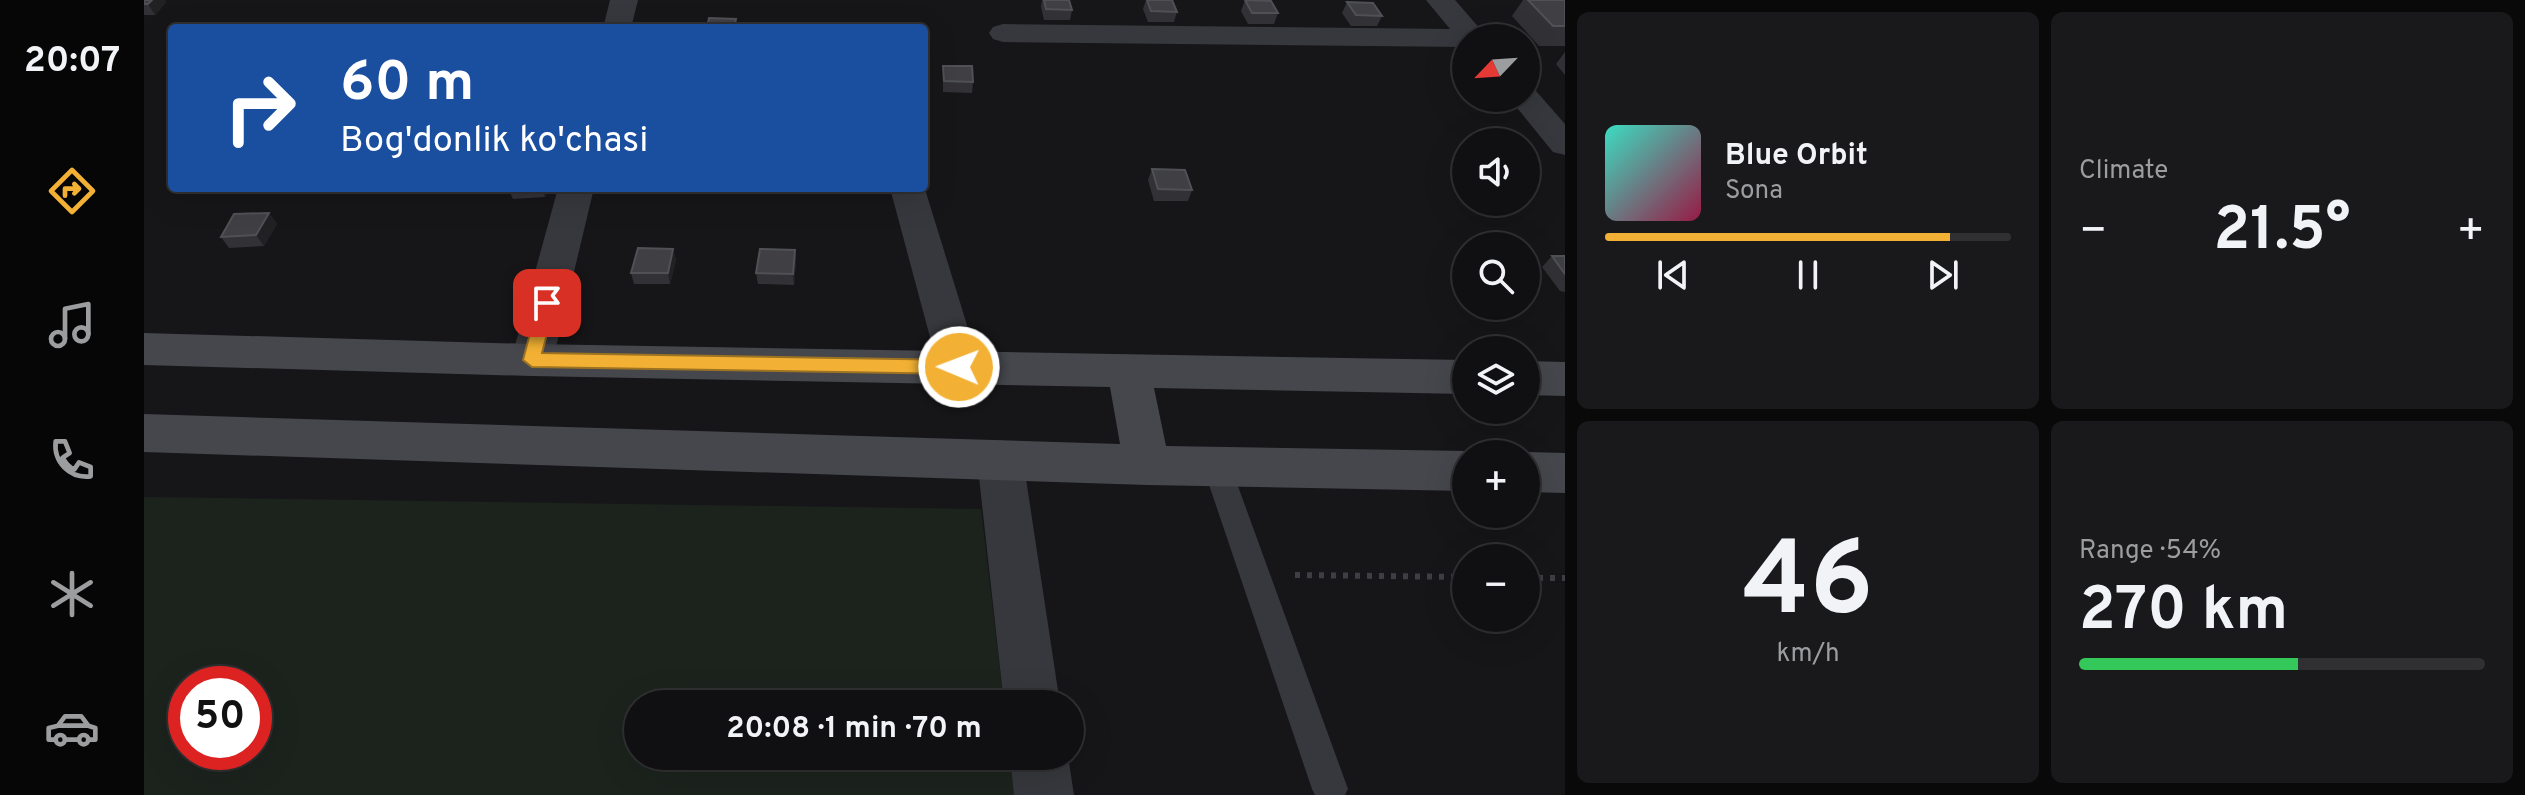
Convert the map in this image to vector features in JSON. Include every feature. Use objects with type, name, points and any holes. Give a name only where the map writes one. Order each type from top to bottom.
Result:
[{"type":"main road","points":[[144,349],[532,360],[1452,377]]},
{"type":"main road","points":[[1129,370],[1147,465]]},
{"type":"main road","points":[[1540,378],[1565,379]]},
{"type":"main road","points":[[144,433],[1147,465],[1452,471]]},
{"type":"main road","points":[[1540,472],[1565,473]]},
{"type":"street","points":[[618,24],[624,0]]},
{"type":"street","points":[[1440,0],[1461,24]]},
{"type":"street","points":[[1003,33],[1452,38]]},
{"type":"street","points":[[1537,112],[1565,145]]},
{"type":"street","points":[[532,360],[575,192]]},
{"type":"street","points":[[909,192],[959,367]]},
{"type":"street","points":[[1000,459],[1030,690]]},
{"type":"street","points":[[1041,770],[1044,795]]},
{"type":"lane","points":[[1217,467],[1330,789]]},
{"type":"path","points":[[1254,575],[1452,577]]},
{"type":"path","points":[[1540,578],[1565,578]]},
{"type":"shaded area","points":[[144,497],[981,509],[1002,690],[624,690],[624,770],[1012,770],[1015,795],[144,795]]},
{"type":"building","points":[[1044,0],[1069,0],[1072,10],[1046,9]]},
{"type":"building","points":[[1147,0],[1172,0],[1177,12],[1151,11]]},
{"type":"building","points":[[1245,0],[1271,1],[1278,13],[1252,13]]},
{"type":"building","points":[[1528,0],[1565,0],[1565,26],[1553,26]]},
{"type":"building","points":[[1347,2],[1373,3],[1382,16],[1356,15]]},
{"type":"building","points":[[709,18],[736,19],[735,24],[708,24]]},
{"type":"building","points":[[943,66],[972,66],[973,82],[944,81]]},
{"type":"building","points":[[1152,169],[1185,170],[1192,190],[1158,189]]},
{"type":"building","points":[[269,213],[256,235],[221,237],[234,214]]},
{"type":"building","points":[[638,248],[673,249],[668,273],[631,273]]},
{"type":"building","points":[[760,249],[795,250],[793,274],[756,273]]},
{"type":"building","points":[[1552,256],[1565,256],[1565,274]]},
{"type":"route","points":[[547,303],[532,360],[959,367]]}]
